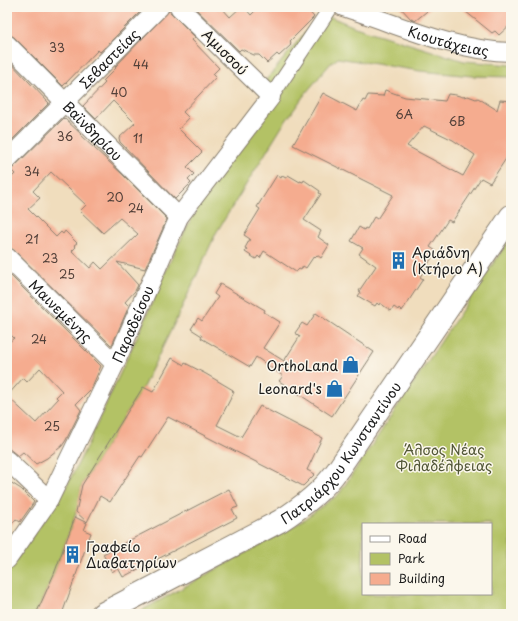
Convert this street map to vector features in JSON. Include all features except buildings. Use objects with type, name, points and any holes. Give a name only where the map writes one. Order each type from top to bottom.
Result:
[{"type":"main road","name":"Πατριάρχου Κωνσταντίνου","points":[[102,614],[280,521],[321,491],[340,468],[511,216]]},
{"type":"street","name":"Σεβαστείας","points":[[7,160],[160,7]]},
{"type":"street","name":"Αμισσού","points":[[179,7],[271,97]]},
{"type":"street","points":[[271,97],[331,7]]},
{"type":"street","name":"Κιουτάχειας","points":[[343,7],[457,45],[485,50],[511,52]]},
{"type":"street","name":"Βαϊνδηρίου","points":[[7,44],[179,217]]},
{"type":"street","name":"Παραδείσου","points":[[7,560],[49,500],[115,364],[179,217],[271,97]]},
{"type":"street","name":"Μαινεμένης","points":[[7,257],[115,364]]},
{"type":"street","points":[[7,460],[49,500]]},
{"type":"green space","points":[[321,13],[355,27],[464,61],[511,65],[511,77],[472,76],[420,71],[338,58],[330,64],[305,94],[283,125],[216,233],[143,387],[82,485],[78,506],[72,525],[54,574],[36,614],[7,614],[7,573],[65,489],[86,448],[168,266],[192,217],[206,194],[247,138],[266,80]]},
{"type":"green space","name":"Άλσος Νέας Φιλαδέλφειας","points":[[511,237],[511,614],[135,614],[293,527],[339,494]]},
{"type":"place","name":"Αριάδνη (Κτήριο Α)","points":[[399,260]]},
{"type":"place","name":"OrthoLand","points":[[351,365]]},
{"type":"place","name":"Leonard's","points":[[335,388]]},
{"type":"place","name":"Γραφείο Διαβατηρίων","points":[[73,554]]}]
